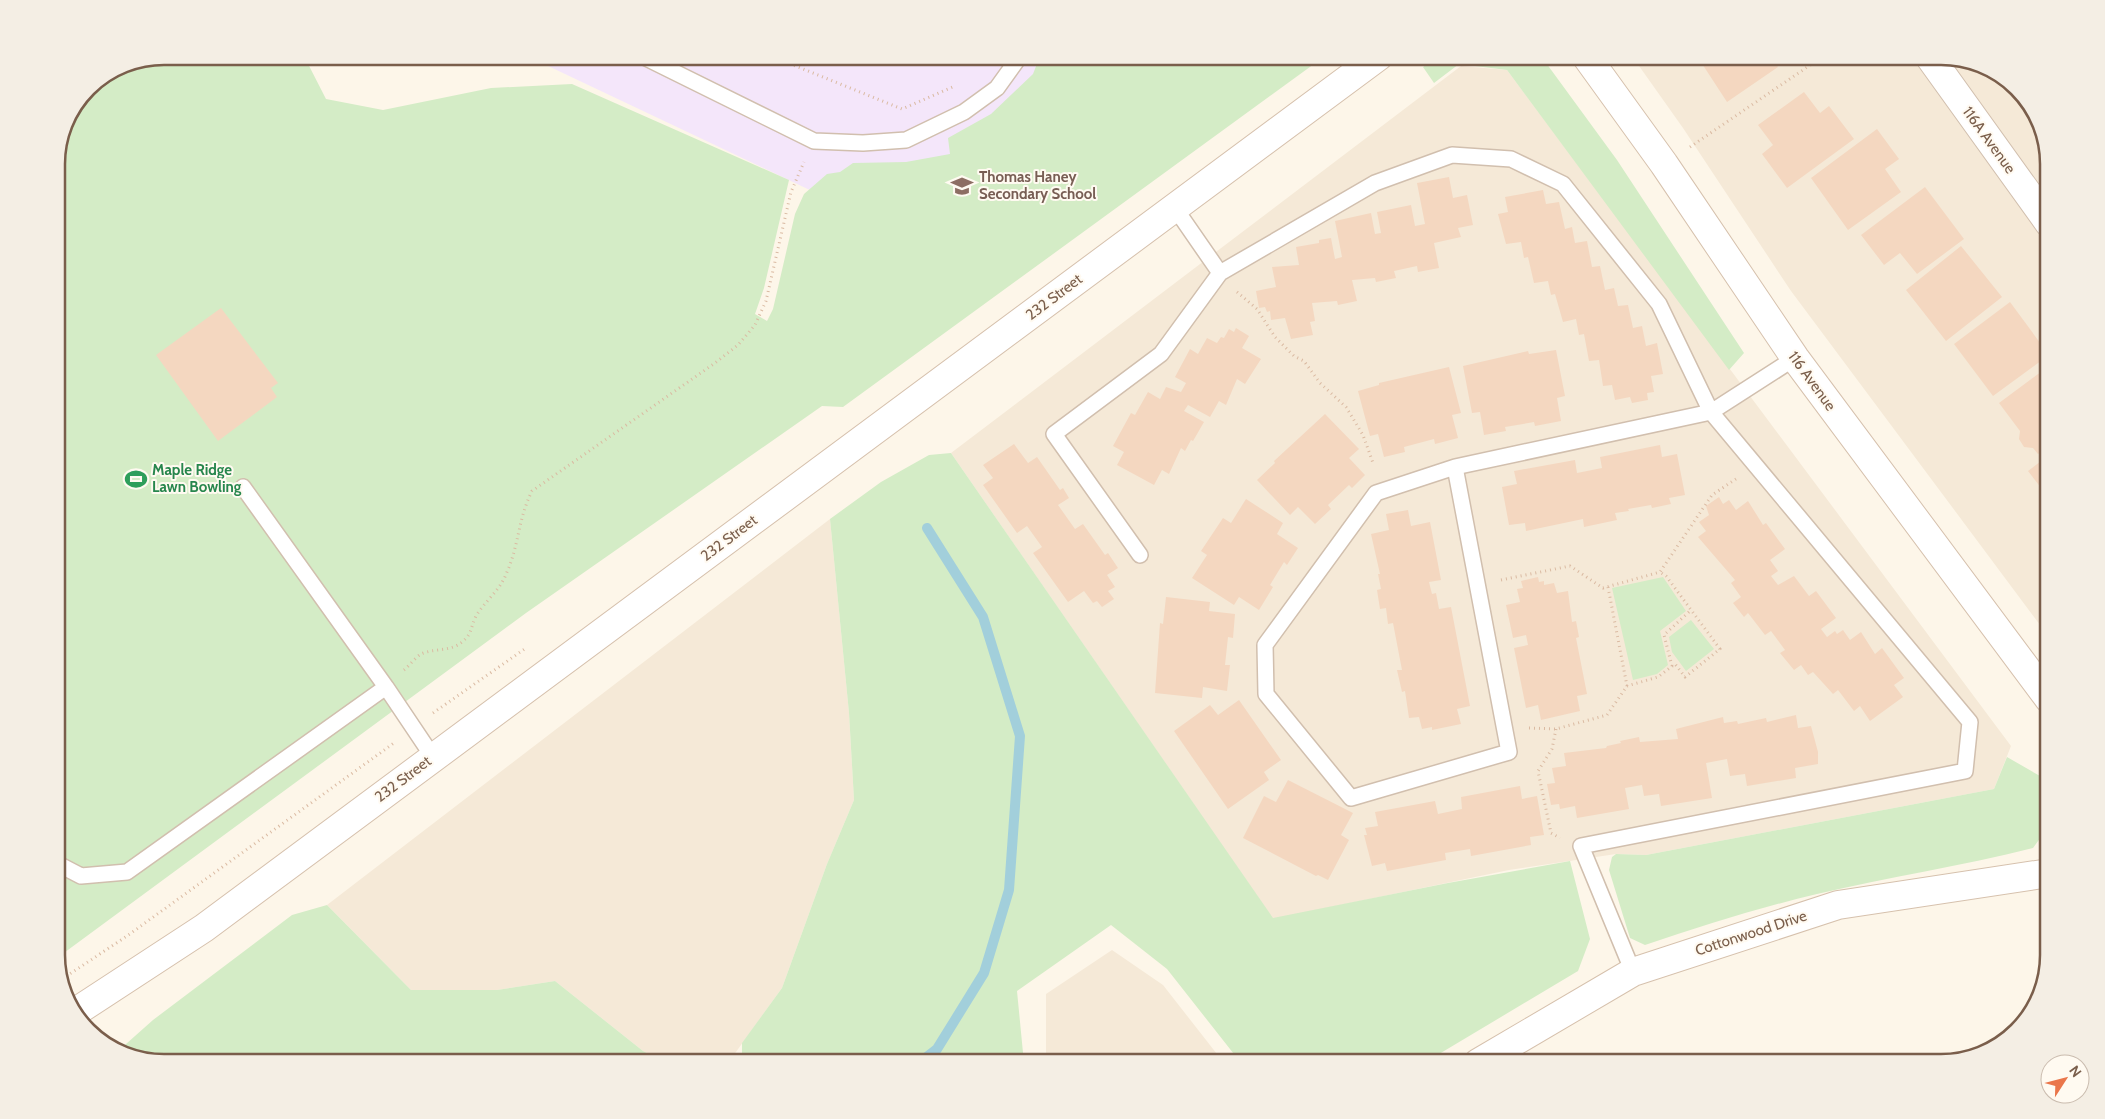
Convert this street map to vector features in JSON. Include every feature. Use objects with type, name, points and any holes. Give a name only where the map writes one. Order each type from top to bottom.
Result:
[{"type":"main road","name":"232 Street","points":[[81,1008],[204,928],[1366,65]]},
{"type":"main road","name":"116 Avenue","points":[[1592,65],[1664,164],[1795,358],[2040,687]]},
{"type":"main road","name":"116A Avenue","points":[[1935,65],[2040,212]]},
{"type":"main road","name":"Cottonwood Drive","points":[[1493,1054],[1633,972],[1838,905],[2040,875]]},
{"type":"lane","points":[[660,65],[814,141],[863,144],[906,140],[964,112],[997,88],[1014,65]]},
{"type":"lane","points":[[1140,556],[1054,434],[1161,354],[1220,273],[1375,183],[1452,155],[1511,159],[1563,184],[1659,304],[1711,412],[1970,722],[1965,772],[1581,846],[1633,972]]},
{"type":"lane","points":[[1174,208],[1220,273]]},
{"type":"lane","points":[[1455,467],[1509,752],[1351,798],[1266,694],[1264,645],[1376,493],[1455,467],[1711,412],[1795,358]]},
{"type":"lane","points":[[243,487],[386,687],[432,757]]},
{"type":"lane","points":[[65,868],[81,876],[127,872],[386,687]]},
{"type":"path","points":[[793,65],[902,109],[946,91],[960,82]]},
{"type":"path","points":[[1664,164],[1810,65]]},
{"type":"path","points":[[386,687],[421,654],[442,651],[460,644],[470,635],[476,616],[490,600],[508,571],[516,546],[522,512],[532,491],[715,364],[738,345],[755,325],[766,301],[790,192],[814,141]]},
{"type":"path","points":[[1234,290],[1257,309],[1275,337],[1294,356],[1304,361],[1320,384],[1346,407],[1363,435],[1373,463]]},
{"type":"path","points":[[1499,581],[1570,566],[1603,588],[1660,572],[1712,495],[1737,478]]},
{"type":"path","points":[[1524,728],[1556,729],[1607,715],[1627,686],[1658,677],[1674,664],[1685,677],[1720,649],[1666,576],[1660,572]]},
{"type":"path","points":[[1608,587],[1627,686]]},
{"type":"path","points":[[1672,666],[1664,635],[1691,610]]},
{"type":"path","points":[[1556,729],[1552,749],[1538,771],[1551,833],[1564,840]]},
{"type":"path","points":[[67,975],[126,936],[400,739]]},
{"type":"shaded area","name":"Thomas Haney Secondary School","points":[[546,65],[1283,65],[959,310],[814,192]]},
{"type":"shaded area","points":[[1638,65],[1954,66],[1967,68],[1985,75],[2006,90],[2023,109],[2035,132],[2040,157],[2040,625],[1791,291],[1683,128]]},
{"type":"shaded area","points":[[1461,66],[1507,70],[2011,746],[1994,789],[1646,855],[1616,854],[1509,870],[1273,919],[951,453]]},
{"type":"shaded area","points":[[830,519],[849,713],[854,800],[827,864],[782,988],[734,1054],[649,1054],[555,981],[497,990],[411,990],[327,905]]},
{"type":"shaded area","points":[[1112,950],[1163,985],[1217,1054],[1046,1054],[1046,994]]},
{"type":"green space","points":[[164,65],[309,65],[326,99],[383,110],[491,88],[572,84],[789,180],[764,288],[755,314],[767,321],[773,309],[795,214],[804,194],[827,174],[840,172],[853,163],[906,162],[950,154],[948,138],[991,114],[1033,74],[1036,65],[1313,65],[843,407],[822,406],[526,613],[65,952],[65,157],[68,138],[75,120],[94,94],[114,78],[132,70]]},
{"type":"green space","points":[[1426,65],[1458,65],[1434,83],[1423,67]]},
{"type":"green space","points":[[1467,65],[1548,65],[1617,160],[1744,353],[1729,370],[1507,70]]},
{"type":"green space","points":[[951,453],[1273,918],[1570,861],[1590,939],[1578,971],[1439,1054],[1234,1054],[1167,969],[1111,925],[1017,991],[1023,1054],[742,1054],[742,1043],[782,988],[827,864],[854,800],[849,713],[830,519],[881,482],[929,455]]},
{"type":"green space","points":[[1663,577],[1686,611],[1660,631],[1668,665],[1657,674],[1633,680],[1612,588]]},
{"type":"green space","points":[[1691,620],[1714,649],[1686,671],[1672,652],[1669,637]]},
{"type":"green space","points":[[2007,757],[2040,776],[2040,838],[2033,848],[1795,899],[1645,945],[1630,938],[1609,870],[1612,857],[1616,854],[1646,855],[1994,789]]},
{"type":"green space","points":[[327,905],[411,990],[497,990],[555,981],[649,1054],[164,1054],[138,1051],[124,1045],[153,1020],[292,915]]},
{"type":"building","points":[[1703,65],[1777,65],[1778,67],[1727,102]]},
{"type":"building","points":[[1804,92],[1820,113],[1829,106],[1854,139],[1787,188],[1762,154],[1773,145],[1758,125]]},
{"type":"building","points":[[1877,129],[1899,159],[1885,169],[1901,192],[1848,230],[1811,178]]},
{"type":"building","points":[[1449,177],[1453,198],[1467,195],[1473,225],[1458,228],[1461,237],[1434,243],[1439,268],[1418,272],[1417,266],[1394,271],[1396,278],[1376,282],[1375,278],[1352,280],[1357,301],[1338,305],[1337,301],[1312,303],[1315,321],[1310,322],[1313,335],[1291,339],[1285,318],[1271,320],[1270,311],[1267,312],[1265,307],[1259,308],[1256,291],[1276,287],[1272,267],[1299,265],[1296,247],[1319,243],[1319,240],[1331,238],[1335,259],[1342,257],[1335,221],[1371,213],[1375,234],[1381,233],[1377,212],[1411,205],[1415,226],[1425,224],[1417,183]]},
{"type":"building","points":[[1925,187],[1964,239],[1917,274],[1900,253],[1884,265],[1861,235]]},
{"type":"building","points":[[1543,190],[1546,204],[1559,202],[1565,229],[1572,227],[1575,243],[1587,241],[1592,267],[1600,266],[1605,290],[1614,288],[1618,306],[1628,305],[1633,328],[1642,326],[1646,346],[1657,343],[1663,374],[1651,376],[1654,392],[1647,393],[1648,400],[1632,403],[1630,397],[1615,400],[1612,385],[1603,386],[1599,360],[1589,361],[1584,334],[1579,335],[1576,319],[1563,322],[1555,294],[1551,295],[1548,281],[1534,283],[1528,257],[1524,258],[1521,242],[1506,244],[1498,214],[1508,212],[1505,197]]},
{"type":"building","points":[[1961,246],[2002,297],[1946,341],[1906,290]]},
{"type":"building","points":[[2010,302],[2040,343],[2040,362],[1993,396],[1954,344]]},
{"type":"building","points":[[221,308],[278,383],[271,388],[277,397],[218,441],[156,355]]},
{"type":"building","points":[[1236,328],[1249,336],[1242,348],[1261,359],[1245,384],[1237,379],[1226,405],[1219,401],[1210,417],[1188,405],[1184,411],[1204,422],[1185,451],[1181,448],[1169,474],[1162,470],[1154,485],[1117,465],[1124,452],[1113,446],[1131,413],[1135,415],[1148,392],[1160,399],[1166,387],[1181,392],[1186,383],[1175,377],[1190,349],[1198,354],[1207,338],[1217,343],[1221,337],[1224,338],[1229,329],[1234,332]]},
{"type":"building","points":[[1556,350],[1565,396],[1557,398],[1561,421],[1535,426],[1534,422],[1505,427],[1506,431],[1484,435],[1480,412],[1472,413],[1463,366],[1528,351],[1529,354]]},
{"type":"building","points":[[1449,367],[1461,413],[1452,415],[1458,438],[1435,444],[1434,439],[1404,447],[1405,452],[1384,457],[1378,434],[1370,436],[1358,391],[1379,385],[1379,383]]},
{"type":"building","points":[[2040,373],[2040,453],[2038,454],[2033,448],[2024,447],[2019,439],[2020,431],[1999,403]]},
{"type":"building","points":[[1325,414],[1359,449],[1349,458],[1365,475],[1352,488],[1349,485],[1328,505],[1331,509],[1315,524],[1298,507],[1290,515],[1257,480],[1275,463],[1274,461]]},
{"type":"building","points":[[1014,444],[1028,463],[1037,457],[1060,490],[1063,488],[1069,498],[1058,505],[1075,529],[1083,524],[1105,555],[1108,553],[1118,568],[1107,575],[1115,587],[1108,591],[1114,599],[1102,607],[1097,601],[1093,603],[1084,591],[1068,602],[1033,553],[1042,547],[1027,526],[1017,533],[983,485],[993,478],[983,465]]},
{"type":"building","points":[[1660,445],[1662,457],[1677,454],[1685,495],[1669,498],[1671,504],[1652,508],[1651,505],[1628,509],[1629,511],[1615,513],[1617,520],[1584,527],[1583,519],[1526,531],[1525,523],[1509,525],[1502,487],[1517,484],[1514,471],[1575,460],[1577,473],[1602,468],[1600,457]]},
{"type":"building","points":[[2040,462],[2040,486],[2028,471]]},
{"type":"building","points":[[1719,497],[1723,504],[1729,500],[1736,510],[1748,501],[1763,525],[1766,523],[1785,549],[1770,560],[1778,571],[1771,576],[1778,585],[1794,576],[1809,596],[1816,591],[1836,618],[1821,629],[1827,637],[1835,631],[1837,634],[1843,630],[1850,640],[1861,632],[1875,654],[1882,648],[1904,678],[1894,685],[1903,697],[1870,721],[1860,706],[1854,711],[1838,690],[1833,694],[1813,672],[1808,675],[1801,665],[1794,670],[1780,653],[1785,650],[1771,631],[1765,635],[1748,613],[1744,617],[1733,603],[1741,597],[1731,583],[1735,580],[1698,537],[1706,531],[1699,522],[1709,515],[1706,506]]},
{"type":"building","points":[[1246,499],[1283,523],[1277,534],[1298,548],[1287,565],[1284,562],[1270,585],[1273,587],[1259,610],[1239,597],[1234,605],[1192,578],[1207,555],[1201,551],[1223,518],[1231,523]]},
{"type":"building","points":[[1408,510],[1411,526],[1430,522],[1441,580],[1429,582],[1432,594],[1436,593],[1439,609],[1451,607],[1470,706],[1457,709],[1461,724],[1432,730],[1432,727],[1422,729],[1419,717],[1409,718],[1405,691],[1402,692],[1397,670],[1402,670],[1393,623],[1388,624],[1386,608],[1380,609],[1377,590],[1381,589],[1378,574],[1380,574],[1371,534],[1389,530],[1386,514]]},
{"type":"building","points":[[1538,577],[1539,582],[1544,581],[1544,585],[1554,583],[1557,593],[1568,591],[1572,622],[1576,621],[1579,637],[1576,638],[1587,694],[1577,696],[1580,711],[1541,720],[1538,705],[1526,708],[1514,648],[1528,645],[1526,635],[1513,638],[1506,605],[1520,602],[1517,589],[1523,588],[1521,581]]},
{"type":"building","points":[[1166,597],[1210,602],[1209,611],[1235,614],[1233,638],[1228,637],[1225,665],[1230,665],[1227,691],[1203,687],[1202,698],[1155,693],[1160,623],[1163,624]]},
{"type":"building","points":[[1239,700],[1281,760],[1264,772],[1269,780],[1228,809],[1174,731],[1210,705],[1218,715]]},
{"type":"building","points":[[1796,715],[1798,728],[1811,726],[1818,752],[1818,764],[1795,768],[1796,778],[1747,786],[1745,774],[1730,776],[1727,759],[1706,763],[1712,798],[1661,806],[1659,794],[1644,796],[1642,785],[1625,788],[1629,809],[1577,818],[1575,806],[1560,809],[1559,804],[1551,805],[1547,784],[1555,783],[1552,768],[1566,766],[1564,753],[1606,748],[1607,746],[1621,743],[1620,741],[1639,737],[1640,742],[1678,739],[1676,729],[1723,717],[1724,723],[1737,721],[1738,724],[1766,718],[1767,722]]},
{"type":"building","points":[[1288,780],[1353,813],[1341,835],[1349,840],[1328,880],[1318,875],[1316,876],[1243,838],[1264,796],[1276,802]]},
{"type":"building","points":[[1520,786],[1522,799],[1537,796],[1544,835],[1530,837],[1531,845],[1471,856],[1470,849],[1445,853],[1446,860],[1387,871],[1385,863],[1372,866],[1364,835],[1367,835],[1365,828],[1378,826],[1375,812],[1435,801],[1438,814],[1462,809],[1461,797]]},
{"type":"waterway","points":[[927,528],[983,617],[1020,736],[1009,890],[984,973],[937,1049],[931,1054]]},
{"type":"place","name":"Thomas Haney Secondary School","points":[[962,186]]},
{"type":"place","name":"Maple Ridge Lawn Bowling","points":[[136,479]]}]
